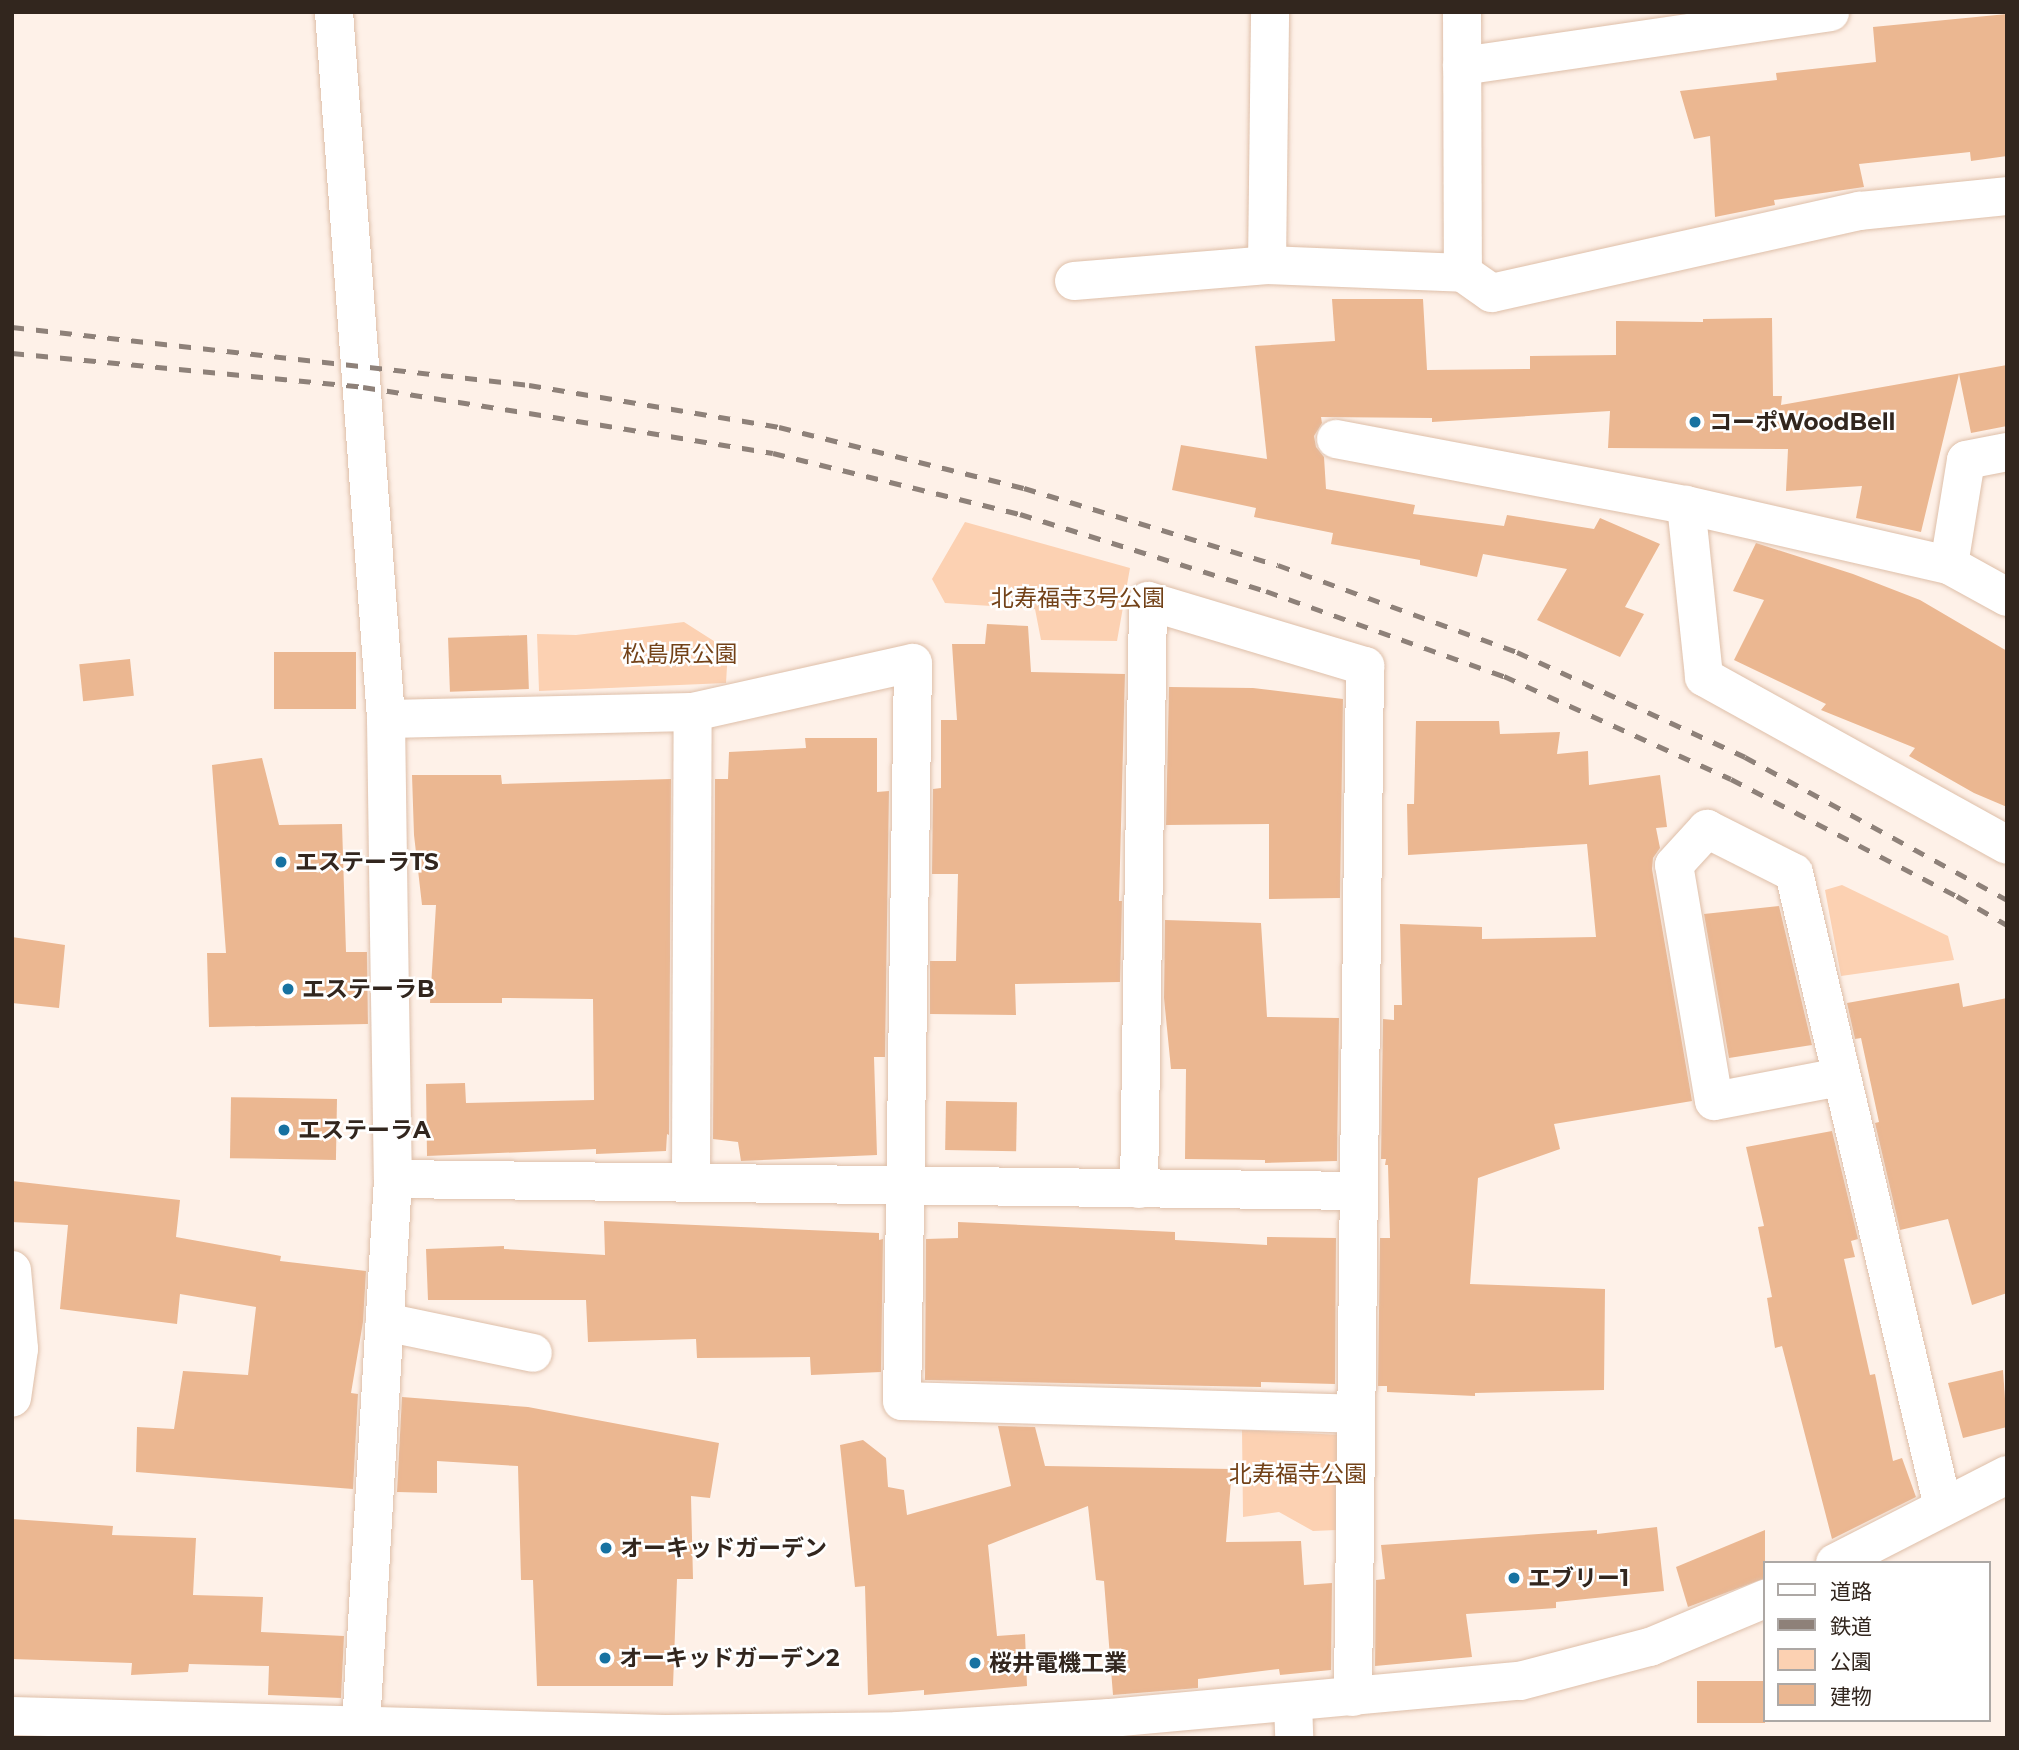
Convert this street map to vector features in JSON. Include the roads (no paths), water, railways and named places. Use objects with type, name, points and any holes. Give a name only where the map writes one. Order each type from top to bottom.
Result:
[{"type":"street","points":[[334,12],[386,719],[393,1178],[385,1322],[343,1729]]},
{"type":"street","points":[[1267,265],[1270,12]]},
{"type":"street","points":[[1462,12],[1463,273]]},
{"type":"street","points":[[1462,66],[1830,12]]},
{"type":"street","points":[[1074,281],[1267,265],[1463,273],[1492,293],[1860,211],[2007,196]]},
{"type":"street","points":[[1336,439],[1686,505],[1950,565],[2007,597]]},
{"type":"street","points":[[1950,565],[1966,460],[2007,452]]},
{"type":"street","points":[[1686,505],[1704,677],[2007,845]]},
{"type":"street","points":[[1139,1189],[1148,601],[1365,666],[1353,1697]]},
{"type":"street","points":[[386,719],[693,712],[914,663],[902,1401],[1356,1413]]},
{"type":"street","points":[[691,1183],[693,712]]},
{"type":"street","points":[[1840,1077],[1714,1101],[1674,864],[1707,829],[1794,873],[1943,1507]]},
{"type":"street","points":[[393,1178],[1359,1191]]},
{"type":"street","points":[[12,1270],[19,1349],[12,1398]]},
{"type":"street","points":[[385,1322],[533,1353]]},
{"type":"street","points":[[1839,1561],[2007,1475]]},
{"type":"street","points":[[12,1716],[343,1729],[665,1734],[898,1731],[1294,1720],[1353,1697],[1520,1681],[1650,1647],[1764,1599]]},
{"type":"railway","points":[[12,327],[529,385],[779,427],[1024,488],[1278,565],[1517,652],[1745,757],[2007,900]]},
{"type":"railway","points":[[12,353],[363,387],[529,413],[773,453],[1020,514],[1266,591],[1504,676],[1731,779],[1957,896],[2007,925]]},
{"type":"place","name":"コーポWoodBell","points":[[1695,422]]},
{"type":"place","name":"エステーラTS","points":[[281,862]]},
{"type":"place","name":"エステーラB","points":[[288,989]]},
{"type":"place","name":"エステーラA","points":[[284,1130]]},
{"type":"place","name":"オーキッドガーデン","points":[[606,1548]]},
{"type":"place","name":"エブリー1","points":[[1514,1578]]},
{"type":"place","name":"オーキッドガーデン2","points":[[605,1658]]},
{"type":"place","name":"桜井電機工業","points":[[975,1663]]},
{"type":"park label","name":"北寿福寺3号公園","points":[[1078,598]]},
{"type":"park label","name":"松島原公園","points":[[680,654]]},
{"type":"park label","name":"北寿福寺公園","points":[[1298,1474]]}]
